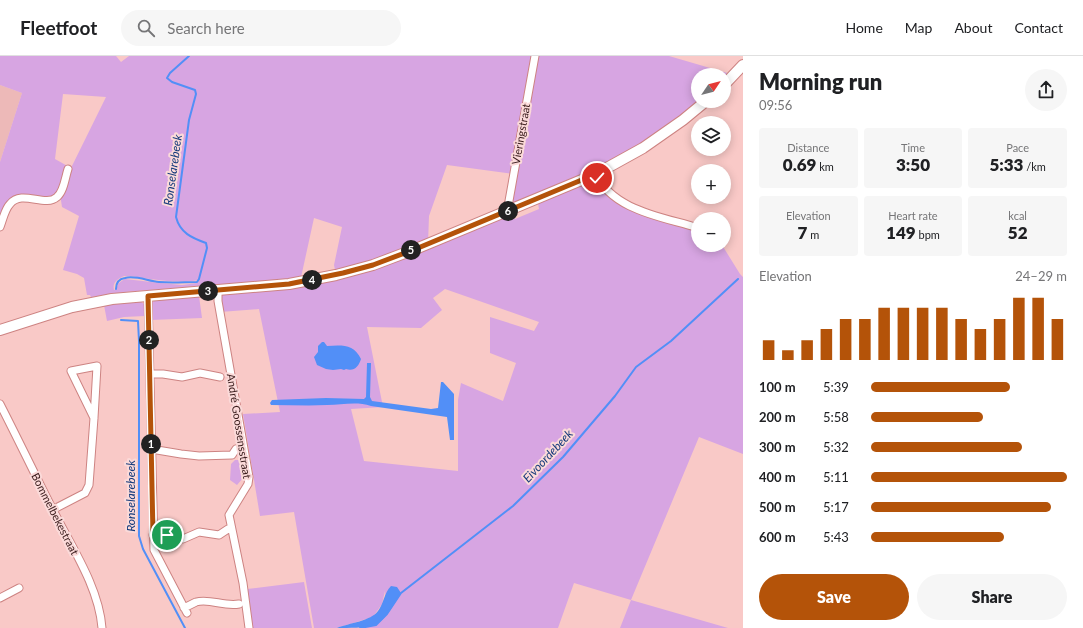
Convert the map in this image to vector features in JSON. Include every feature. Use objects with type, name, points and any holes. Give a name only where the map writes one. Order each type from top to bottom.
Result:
[{"type":"main road","points":[[731,77],[743,66]]},
{"type":"main road","points":[[0,330],[72,307],[112,300],[289,284],[373,265],[507,212],[596,174],[643,148],[698,108]]},
{"type":"street","name":"Vieringstraat","points":[[507,212],[535,56]]},
{"type":"street","points":[[0,226],[8,205],[12,201],[19,198],[49,201],[56,199],[63,188],[68,169]]},
{"type":"street","points":[[596,174],[608,190],[634,209],[691,226]]},
{"type":"street","name":"André Goossensstraat","points":[[218,290],[218,301],[249,477],[248,484],[229,515],[243,583],[249,628]]},
{"type":"street","points":[[148,296],[154,550],[186,611],[197,602],[204,601],[215,602],[228,606],[239,604]]},
{"type":"street","points":[[52,510],[85,493],[89,485],[94,418],[96,373],[97,366],[71,371],[94,418]]},
{"type":"street","name":"André Goossensstraat","points":[[150,374],[163,374],[182,377],[200,373],[220,377]]},
{"type":"street","name":"Bommelbekestraat","points":[[0,404],[89,581],[96,599],[102,628]]},
{"type":"street","name":"André Goossensstraat","points":[[151,449],[199,456],[232,455],[236,449]]},
{"type":"street","points":[[153,535],[167,535],[183,538],[199,532],[219,536],[228,529]]},
{"type":"street","points":[[0,598],[19,588]]},
{"type":"shaded area","points":[[0,56],[116,56],[121,62],[129,56],[669,56],[710,68],[691,68],[691,108],[697,108],[643,148],[507,212],[515,219],[539,209],[538,203],[594,179],[622,202],[691,226],[691,252],[726,252],[743,277],[743,454],[699,437],[631,600],[574,583],[558,628],[360,628],[376,625],[387,614],[385,591],[382,604],[373,617],[337,628],[314,628],[294,512],[260,516],[243,414],[280,412],[259,309],[220,312],[218,291],[199,292],[198,286],[125,292],[91,297],[90,295],[87,295],[84,278],[77,274],[63,270],[79,216],[62,207],[60,194],[56,199],[12,201],[0,227],[0,162],[22,93],[0,85]],"holes":[[[63,94],[106,97],[71,168],[55,159]],[[447,165],[514,174],[507,212],[428,244],[429,216]],[[314,218],[342,227],[334,265],[336,275],[300,282]],[[124,276],[173,281],[199,280],[197,283],[182,285],[125,279],[119,283],[117,289],[114,290],[116,281]],[[445,289],[539,322],[534,331],[490,317],[490,353],[516,363],[503,401],[461,383],[458,400],[458,471],[364,461],[351,409],[383,407],[367,327],[421,328],[442,310],[433,298]]]},
{"type":"shaded area","points":[[0,85],[22,93],[0,162]]},
{"type":"shaded area","points":[[199,296],[202,318],[151,320],[151,303],[157,299]]},
{"type":"shaded area","points":[[139,300],[144,304],[145,316],[124,317],[107,321],[104,305]]},
{"type":"shaded area","points":[[235,460],[239,460],[243,466],[243,478],[237,485],[230,480],[231,464]]},
{"type":"shaded area","points":[[304,582],[312,628],[252,628],[247,589]]},
{"type":"shaded area","points":[[631,600],[728,628],[620,628]]},
{"type":"water","points":[[324,342],[327,346],[347,346],[355,350],[361,359],[359,364],[356,368],[351,370],[326,369],[317,365],[314,357],[318,352],[318,346]]},
{"type":"water","points":[[367,363],[371,363],[370,397],[372,401],[431,409],[438,408],[441,382],[443,382],[454,394],[454,440],[450,440],[447,417],[360,404],[271,405],[270,403],[272,400],[326,398],[364,399],[366,397]]},
{"type":"water","points":[[391,586],[397,587],[401,593],[379,623],[366,627],[337,628],[365,619],[375,614],[380,608]]},
{"type":"waterway","name":"Ronselarebeek","points":[[116,289],[119,280],[129,277],[159,282],[197,282],[199,279],[207,248],[206,243],[187,234],[180,227],[176,217],[189,120],[196,94],[195,90],[172,82],[167,78],[170,73],[189,56]]},
{"type":"waterway","name":"Eivoordebeek","points":[[360,628],[376,625],[387,614],[401,593],[513,506],[563,457],[615,396],[636,367],[671,341],[738,279]]},
{"type":"waterway","name":"Ronselarebeek","points":[[121,320],[138,321],[139,536],[143,549],[185,628]]},
{"type":"route","points":[[167,535],[153,535],[148,296],[289,284],[336,275],[373,265],[418,248],[596,174],[597,178]]}]
